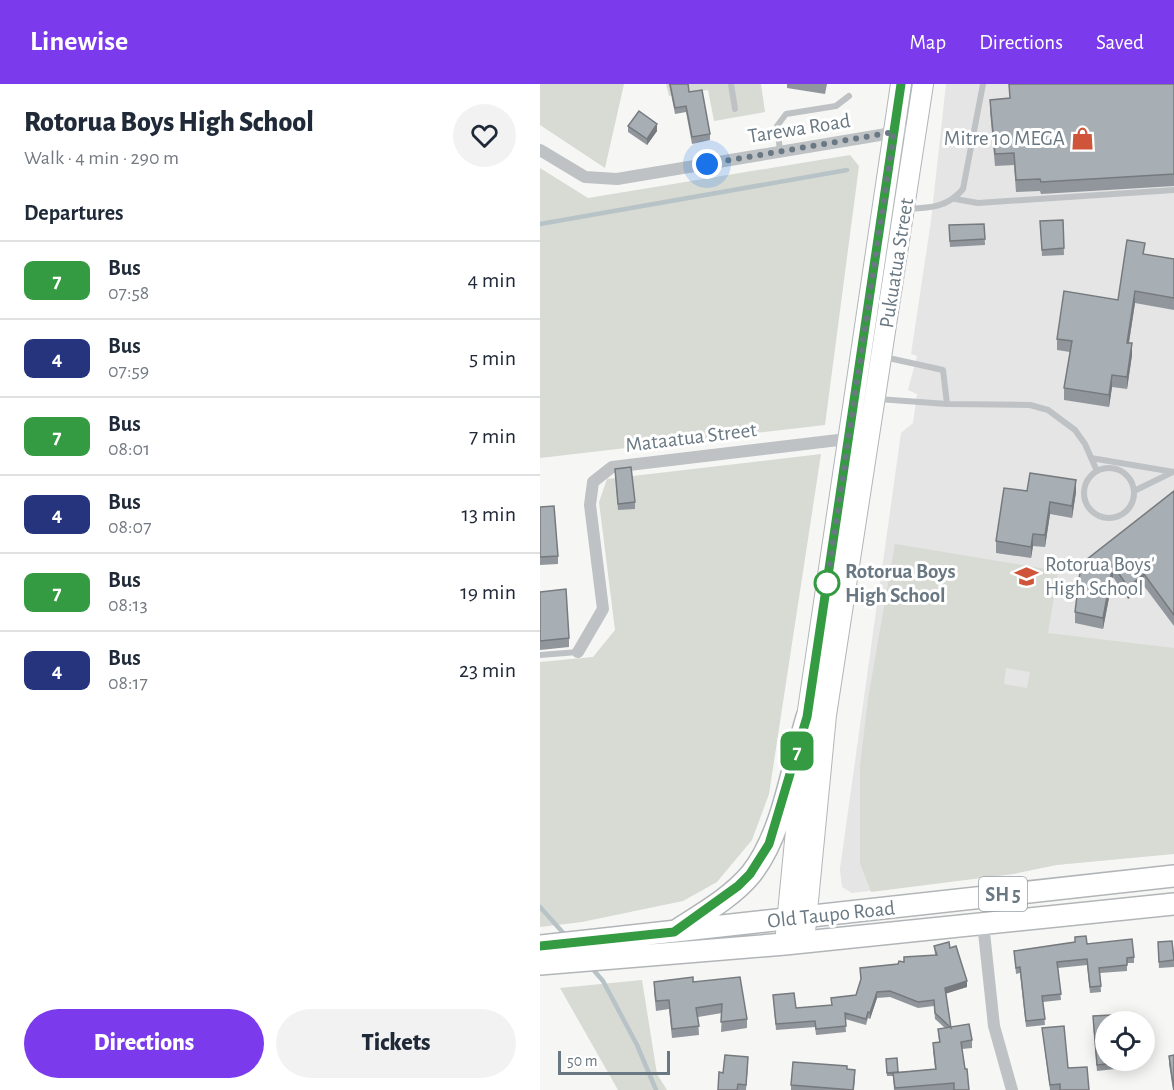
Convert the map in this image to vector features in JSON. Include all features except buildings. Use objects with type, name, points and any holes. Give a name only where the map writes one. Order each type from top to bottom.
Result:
[{"type":"highway","points":[[674,932],[738,886],[760,861],[776,826],[807,717]]},
{"type":"highway","name":"Old Taupo Road","points":[[543,955],[589,941],[1174,876]]},
{"type":"highway","name":"Old Taupo Road","points":[[983,923],[988,912],[1000,906],[1078,897],[1103,891],[1121,881]]},
{"type":"highway","name":"Old Taupo Road","points":[[543,955],[601,959],[795,943],[1174,904]]},
{"type":"main road","name":"Pukuatua Street","points":[[795,943],[807,717],[872,356],[894,132],[901,84]]},
{"type":"main road","name":"Pukuatua Street","points":[[797,918],[826,715],[859,438],[874,398],[872,356],[905,209],[923,84]]},
{"type":"street","name":"Tarewa Road","points":[[540,150],[574,172],[606,179],[916,129]]},
{"type":"street","name":"Mataatua Street","points":[[578,652],[603,609],[590,505],[593,482],[612,467],[859,438]]},
{"type":"street","points":[[983,923],[994,1026],[1012,1090]]},
{"type":"lane","points":[[731,84],[735,109]]},
{"type":"lane","points":[[905,209],[937,207],[954,199],[963,189],[983,84]]},
{"type":"lane","points":[[780,150],[777,126],[786,114],[836,106],[849,96]]},
{"type":"lane","points":[[954,199],[978,203],[1174,190]]},
{"type":"lane","points":[[872,356],[943,369],[947,404]]},
{"type":"lane","points":[[874,398],[947,404],[1030,405],[1048,410],[1076,430],[1097,471]]},
{"type":"lane","points":[[1091,458],[1174,472]]},
{"type":"lane","points":[[1113,469],[1127,476],[1134,491],[1130,507],[1124,513],[1109,518],[1093,513],[1085,499],[1084,491],[1086,483],[1097,471],[1113,469]]},
{"type":"lane","points":[[1134,491],[1174,472]]},
{"type":"lane","points":[[540,655],[578,652]]},
{"type":"shaded area","points":[[540,84],[624,84],[605,168],[540,125]]},
{"type":"shaded area","points":[[666,84],[761,84],[765,112],[714,121],[708,90],[669,96]]},
{"type":"shaded area","name":"Rotorua Boys' High School","points":[[946,84],[1174,84],[1174,853],[1056,865],[1013,874],[852,893],[842,887],[840,869],[901,433],[913,423],[917,394],[908,390],[917,356],[911,354],[931,221]]},
{"type":"shaded area","points":[[850,155],[859,166],[825,425],[540,458],[540,168],[588,198]]},
{"type":"shaded area","points":[[821,454],[769,794],[752,840],[717,882],[683,901],[582,922],[540,927],[540,662],[593,657],[615,630],[599,502],[607,479]]},
{"type":"shaded area","points":[[895,544],[1058,571],[1048,633],[1174,648],[1174,854],[1056,865],[1013,874],[871,892],[860,863],[860,766],[868,699]],"holes":[[[1006,668],[1030,672],[1027,688],[1004,684]]]},
{"type":"shaded area","points":[[642,980],[657,1074],[667,1090],[618,1090],[560,988]]},
{"type":"waterway","points":[[540,224],[847,170]]},
{"type":"waterway","points":[[540,907],[566,936]]},
{"type":"waterway","points":[[590,966],[603,981],[637,1045],[656,1090]]},
{"type":"bus line","name":"7","points":[[540,946],[674,932],[738,886],[760,861],[769,844],[807,717],[863,354],[901,84]]},
{"type":"place","name":"Mitre 10 MEGA","points":[[1083,138]]},
{"type":"place","name":"Rotorua Boys' High School","points":[[1027,576]]},
{"type":"place","name":"Rotorua Boys High School","points":[[827,583]]},
{"type":"route","points":[[707,164],[894,132],[863,354],[827,583]]}]
